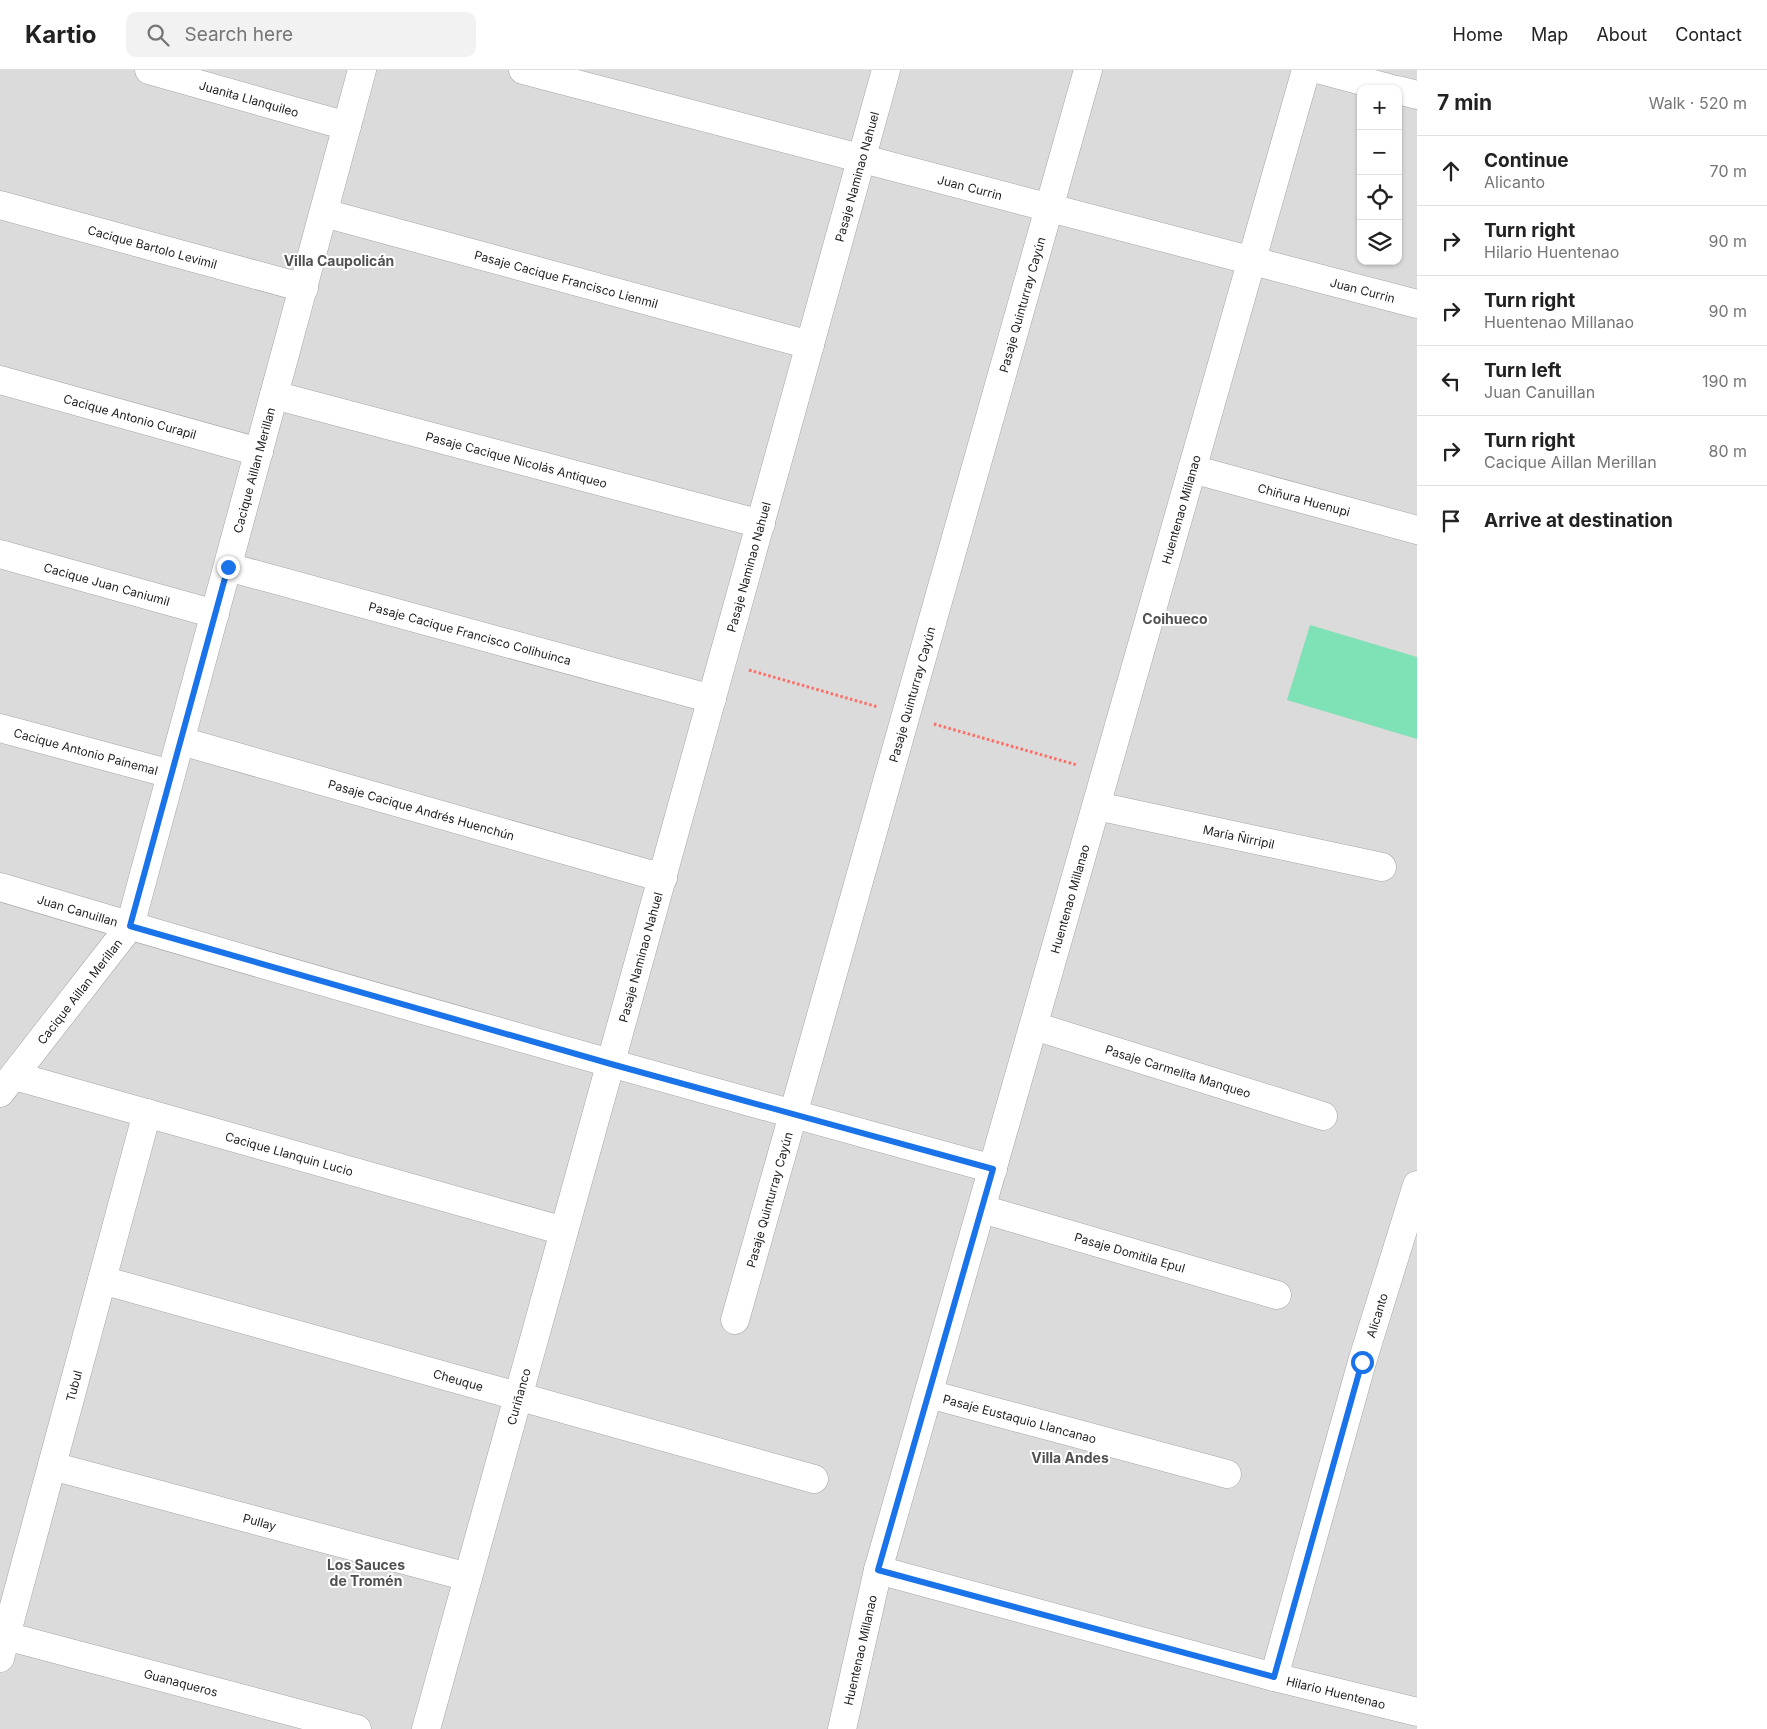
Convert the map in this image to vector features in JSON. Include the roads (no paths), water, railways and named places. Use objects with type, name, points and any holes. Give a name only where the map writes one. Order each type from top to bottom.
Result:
[{"type":"street","name":"Juanita Llanquileo","points":[[149,70],[347,126]]},
{"type":"street","name":"Cacique Aillan Merillan","points":[[8,1084],[130,926],[362,70]]},
{"type":"street","name":"Juan Currin","points":[[523,70],[1417,304]]},
{"type":"street","name":"Pasaje Naminao Nahuel","points":[[611,1064],[886,70]]},
{"type":"street","name":"Pasaje Quinturray Cayún","points":[[735,1320],[1088,70]]},
{"type":"street","name":"Huentenao Millanao","points":[[842,1729],[878,1570],[1306,70]]},
{"type":"street","points":[[1321,70],[1377,85]]},
{"type":"street","points":[[1402,91],[1417,95]]},
{"type":"street","name":"Cacique Bartolo Levimil","points":[[0,205],[304,288]]},
{"type":"street","name":"Pasaje Cacique Francisco Lienmil","points":[[324,213],[810,345]]},
{"type":"street","name":"Cacique Antonio Curapil","points":[[0,380],[259,452]]},
{"type":"street","name":"Pasaje Cacique Nicolás Antiqueo","points":[[274,395],[760,524]]},
{"type":"street","name":"Chiñura Huenupi","points":[[1192,469],[1417,530]]},
{"type":"street","name":"Cacique Juan Caniumil","points":[[0,554],[215,614]]},
{"type":"street","name":"Pasaje Cacique Francisco Colihuinca","points":[[228,567],[712,699]]},
{"type":"street","name":"Cacique Antonio Painemal","points":[[0,728],[171,774]]},
{"type":"street","name":"Pasaje Cacique Andrés Huenchún","points":[[180,741],[663,878]]},
{"type":"street","name":"María Ñirripil","points":[[1097,806],[1382,867]]},
{"type":"street","name":"Juan Canuillan","points":[[0,886],[130,926],[611,1064],[993,1169]]},
{"type":"street","name":"Pasaje Carmelita Manqueo","points":[[1034,1026],[1323,1116]]},
{"type":"street","name":"Curiñanco","points":[[426,1729],[611,1064]]},
{"type":"street","name":"Cacique Llanquin Lucio","points":[[8,1084],[147,1113],[564,1232]]},
{"type":"street","name":"Tubul","points":[[3,1647],[147,1113]]},
{"type":"street","name":"Alicanto","points":[[1274,1677],[1362,1362],[1417,1185]]},
{"type":"street","name":"Pasaje Domitila Epul","points":[[982,1209],[1277,1295]]},
{"type":"street","name":"Cheuque","points":[[102,1280],[814,1479]]},
{"type":"street","name":"Pasaje Eustaquio Llancanao","points":[[928,1394],[1227,1474]]},
{"type":"street","name":"Pullay","points":[[52,1466],[468,1576]]},
{"type":"street","name":"Hilario Huentenao","points":[[878,1570],[1274,1677],[1417,1712]]},
{"type":"street","name":"Guanaqueros","points":[[3,1647],[357,1729]]},
{"type":"district","name":"Villa Caupolicán","points":[[339,260]]},
{"type":"district","name":"Coihueco","points":[[1175,618]]},
{"type":"district","name":"Villa Andes","points":[[1070,1457]]},
{"type":"district","name":"Los Sauces de Tromén","points":[[366,1572]]}]
